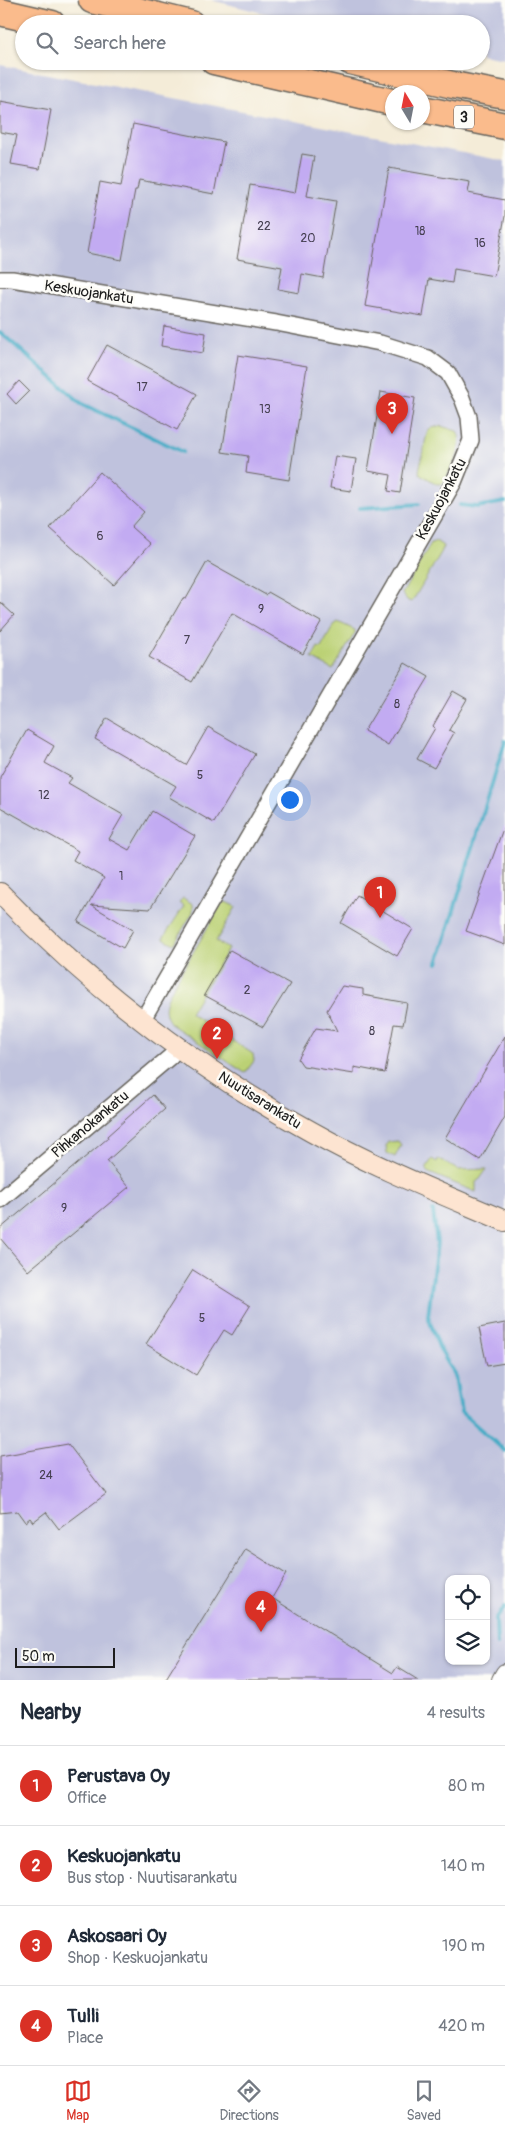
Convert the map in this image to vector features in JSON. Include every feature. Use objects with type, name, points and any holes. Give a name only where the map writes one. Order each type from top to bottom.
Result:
[{"type":"highway","points":[[92,0],[154,15]]},
{"type":"highway","points":[[0,12],[15,15]]},
{"type":"highway","points":[[253,70],[385,100]]},
{"type":"highway","name":"3","points":[[389,70],[505,95]]},
{"type":"highway","name":"3","points":[[430,110],[505,126]]},
{"type":"main road","name":"Nuutisarankatu","points":[[0,893],[100,988],[178,1047],[311,1132],[412,1181],[505,1221]]},
{"type":"street","name":"Keskuojankatu","points":[[0,279],[12,279],[276,323],[380,343],[428,358],[448,373],[462,398],[469,417],[471,440],[454,482],[143,1020]]},
{"type":"street","name":"Pihkanokankatu","points":[[0,1200],[172,1056],[178,1047]]},
{"type":"street","points":[[501,1680],[505,1673]]},
{"type":"shaded area","points":[[211,0],[505,0],[505,58],[490,56],[490,15],[271,15]]},
{"type":"shaded area","points":[[0,65],[15,68],[15,70],[26,70],[505,161],[505,1680],[0,1680]]},
{"type":"green space","points":[[441,426],[457,431],[460,443],[449,473],[442,484],[437,484],[420,474],[419,471],[427,433],[431,428]]},
{"type":"green space","points":[[436,541],[443,546],[442,551],[412,602],[408,601],[402,594],[431,543]]},
{"type":"green space","points":[[338,622],[355,630],[355,633],[333,670],[312,658],[318,647],[321,648],[334,625]]},
{"type":"green space","points":[[183,898],[193,904],[193,912],[174,944],[163,938],[184,906],[179,902]]},
{"type":"green space","points":[[226,902],[236,907],[216,941],[228,949],[190,1013],[253,1054],[254,1061],[245,1073],[172,1025],[168,1020],[165,1010],[174,985],[222,903]]},
{"type":"green space","points":[[398,1141],[401,1145],[395,1157],[387,1153],[386,1146],[388,1142]]},
{"type":"green space","points":[[432,1159],[437,1162],[438,1159],[458,1170],[487,1169],[476,1182],[476,1192],[427,1172],[427,1167]]},
{"type":"building","points":[[0,101],[51,110],[40,169],[11,164],[17,135],[0,132]]},
{"type":"building","points":[[133,124],[224,142],[214,194],[139,180],[137,190],[135,190],[122,260],[87,253],[100,182],[121,186]]},
{"type":"building","points":[[302,154],[314,156],[307,196],[336,201],[323,278],[302,274],[299,293],[278,289],[282,267],[237,259],[250,185],[295,193]]},
{"type":"building","points":[[389,168],[470,182],[468,193],[505,200],[505,216],[494,276],[454,269],[452,283],[429,279],[423,316],[365,306]]},
{"type":"building","points":[[164,326],[206,333],[203,353],[161,346]]},
{"type":"building","points":[[107,345],[197,394],[177,430],[87,381]]},
{"type":"building","points":[[238,355],[307,366],[289,480],[246,473],[248,456],[222,452]]},
{"type":"building","points":[[19,381],[29,391],[16,404],[7,394]]},
{"type":"building","points":[[381,392],[415,398],[400,493],[388,491],[391,475],[368,471]]},
{"type":"building","points":[[335,456],[356,459],[351,491],[330,488]]},
{"type":"building","points":[[100,472],[144,512],[131,527],[150,544],[114,585],[50,528]]},
{"type":"building","points":[[207,562],[266,595],[268,592],[321,622],[303,654],[232,613],[192,682],[149,657],[183,598],[186,599]]},
{"type":"building","points":[[0,602],[14,615],[0,631]]},
{"type":"building","points":[[405,663],[429,677],[388,745],[364,731]]},
{"type":"building","points":[[453,691],[467,699],[449,730],[454,733],[434,768],[417,759]]},
{"type":"building","points":[[107,718],[186,765],[208,727],[255,754],[214,823],[169,797],[176,786],[95,739]]},
{"type":"building","points":[[27,730],[54,746],[45,763],[72,778],[68,783],[123,815],[109,839],[129,850],[152,811],[195,836],[150,909],[91,905],[133,930],[123,948],[78,922],[104,878],[73,860],[78,851],[0,807],[0,777]]},
{"type":"building","points":[[505,826],[505,945],[466,931]]},
{"type":"building","points":[[357,895],[413,929],[397,956],[341,923]]},
{"type":"building","points":[[230,950],[290,984],[263,1027],[204,995]]},
{"type":"building","points":[[342,986],[363,989],[363,995],[407,1003],[403,1025],[394,1024],[385,1073],[354,1067],[354,1074],[303,1066],[298,1059],[316,1028],[337,1031],[327,1010]]},
{"type":"building","points":[[505,1036],[505,1117],[480,1160],[445,1138]]},
{"type":"building","points":[[153,1095],[165,1109],[107,1161],[129,1187],[28,1271],[0,1238],[0,1229],[108,1138],[107,1136]]},
{"type":"building","points":[[193,1270],[250,1306],[232,1335],[224,1330],[196,1375],[146,1344]]},
{"type":"building","points":[[505,1323],[505,1363],[487,1366],[479,1328]]},
{"type":"building","points":[[68,1444],[106,1494],[59,1529],[46,1512],[33,1522],[30,1518],[25,1522],[17,1511],[0,1513],[0,1456]]},
{"type":"building","points":[[246,1549],[286,1574],[272,1598],[393,1673],[397,1667],[418,1680],[165,1680]]},
{"type":"waterway","points":[[0,332],[81,403],[183,452]]},
{"type":"waterway","points":[[460,505],[477,507],[505,502]]},
{"type":"waterway","points":[[360,508],[419,504]]},
{"type":"waterway","points":[[438,963],[505,741]]},
{"type":"waterway","points":[[433,1211],[437,1243],[428,1316],[439,1347],[455,1376],[461,1412],[505,1451]]},
{"type":"waterway","points":[[497,1644],[496,1619],[505,1607]]},
{"type":"place","name":"Askosaari Oy","points":[[392,434]]},
{"type":"place","name":"Perustava Oy","points":[[380,918]]},
{"type":"place","name":"Keskuojankatu","points":[[217,1059]]},
{"type":"place","name":"Tulli","points":[[261,1632]]}]
